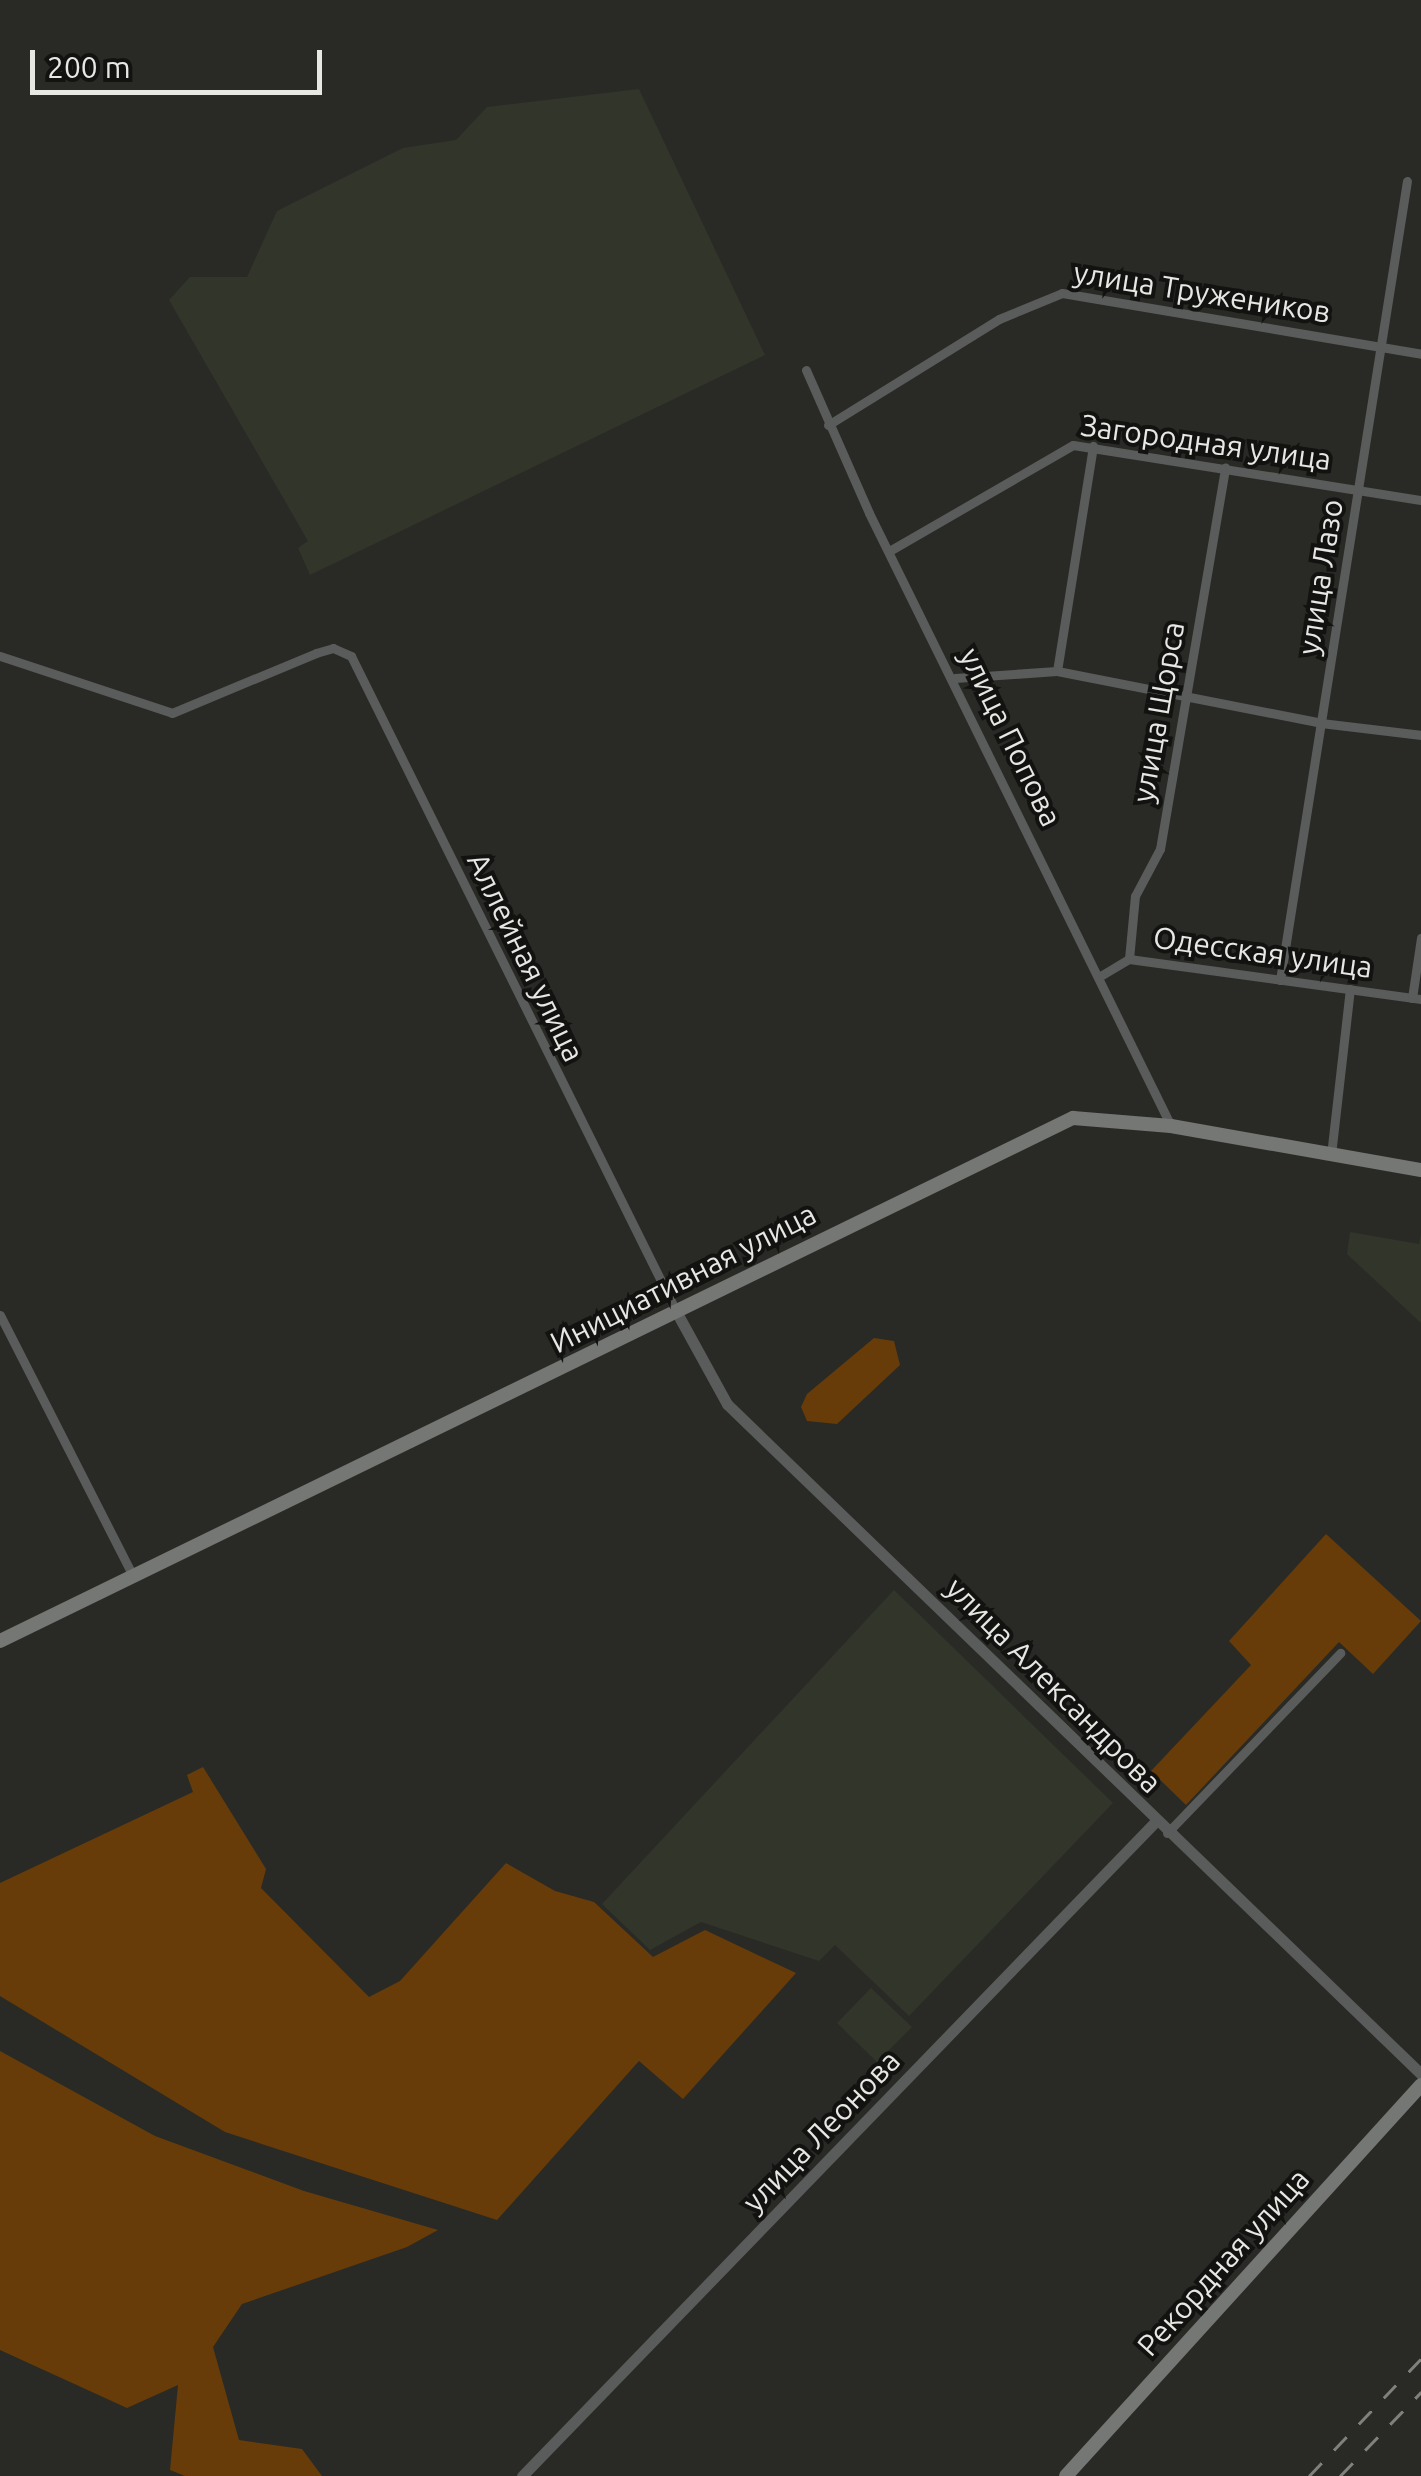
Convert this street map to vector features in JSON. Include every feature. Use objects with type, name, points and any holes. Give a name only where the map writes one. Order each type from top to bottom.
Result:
[{"type":"main road","name":"Инициативная улица","points":[[0,1641],[1073,1118],[1171,1126],[1421,1170]]},
{"type":"main road","name":"Рекордная улица","points":[[1066,2476],[1421,2085]]},
{"type":"street","name":"улица Лазо","points":[[1280,980],[1407,181]]},
{"type":"street","name":"улица Тружеников","points":[[828,425],[999,319],[1062,294],[1421,354]]},
{"type":"street","name":"улица Попова","points":[[806,370],[828,425],[1102,975],[1171,1126]]},
{"type":"street","name":"Загородная улица","points":[[891,550],[1055,450],[1093,446],[1421,500]]},
{"type":"street","points":[[1058,670],[1093,446]]},
{"type":"street","name":"улица Щорса","points":[[1129,959],[1135,896],[1160,849],[1225,468]]},
{"type":"street","name":"Аллейная улица","points":[[0,656],[172,713],[316,653],[332,648],[352,656],[676,1312]]},
{"type":"street","points":[[955,678],[1058,670],[1186,692],[1321,723],[1421,735]]},
{"type":"street","points":[[1416,998],[1421,938]]},
{"type":"street","name":"Одесская улица","points":[[1102,975],[1129,959],[1416,998]]},
{"type":"street","points":[[1331,1156],[1350,989]]},
{"type":"street","name":"улица Александрова","points":[[676,1312],[727,1404],[1166,1833],[1421,2074]]},
{"type":"street","points":[[0,1315],[133,1576]]},
{"type":"street","points":[[1166,1833],[1340,1653]]},
{"type":"street","name":"улица Леонова","points":[[522,2476],[1155,1822]]},
{"type":"shaded area","points":[[639,89],[765,355],[310,575],[298,548],[308,541],[169,300],[190,277],[247,277],[277,211],[403,148],[456,140],[487,107]]},
{"type":"shaded area","points":[[1350,1232],[1419,1244],[1421,1234],[1421,1323],[1347,1254]]},
{"type":"shaded area","points":[[874,1338],[894,1341],[900,1365],[837,1424],[807,1421],[801,1407],[807,1394]]},
{"type":"shaded area","points":[[1326,1534],[1421,1621],[1373,1674],[1339,1642],[1186,1805],[1151,1771],[1251,1665],[1229,1641]]},
{"type":"shaded area","points":[[894,1590],[1113,1803],[909,2016],[835,1945],[819,1961],[701,1922],[650,1950],[602,1904]]},
{"type":"shaded area","points":[[203,1767],[266,1869],[261,1888],[369,1997],[400,1981],[506,1863],[555,1891],[594,1902],[653,1957],[705,1930],[796,1973],[683,2099],[639,2061],[497,2220],[225,2132],[0,1996],[0,1883],[193,1792],[187,1775]]},
{"type":"shaded area","points":[[871,1988],[912,2027],[877,2062],[837,2023]]},
{"type":"shaded area","points":[[0,2051],[155,2136],[304,2191],[438,2230],[407,2247],[242,2304],[213,2347],[239,2440],[302,2449],[322,2476],[185,2476],[170,2470],[178,2385],[127,2408],[0,2350]]},
{"type":"railway","points":[[1309,2476],[1421,2359]]},
{"type":"railway","points":[[1340,2476],[1421,2392]]}]
